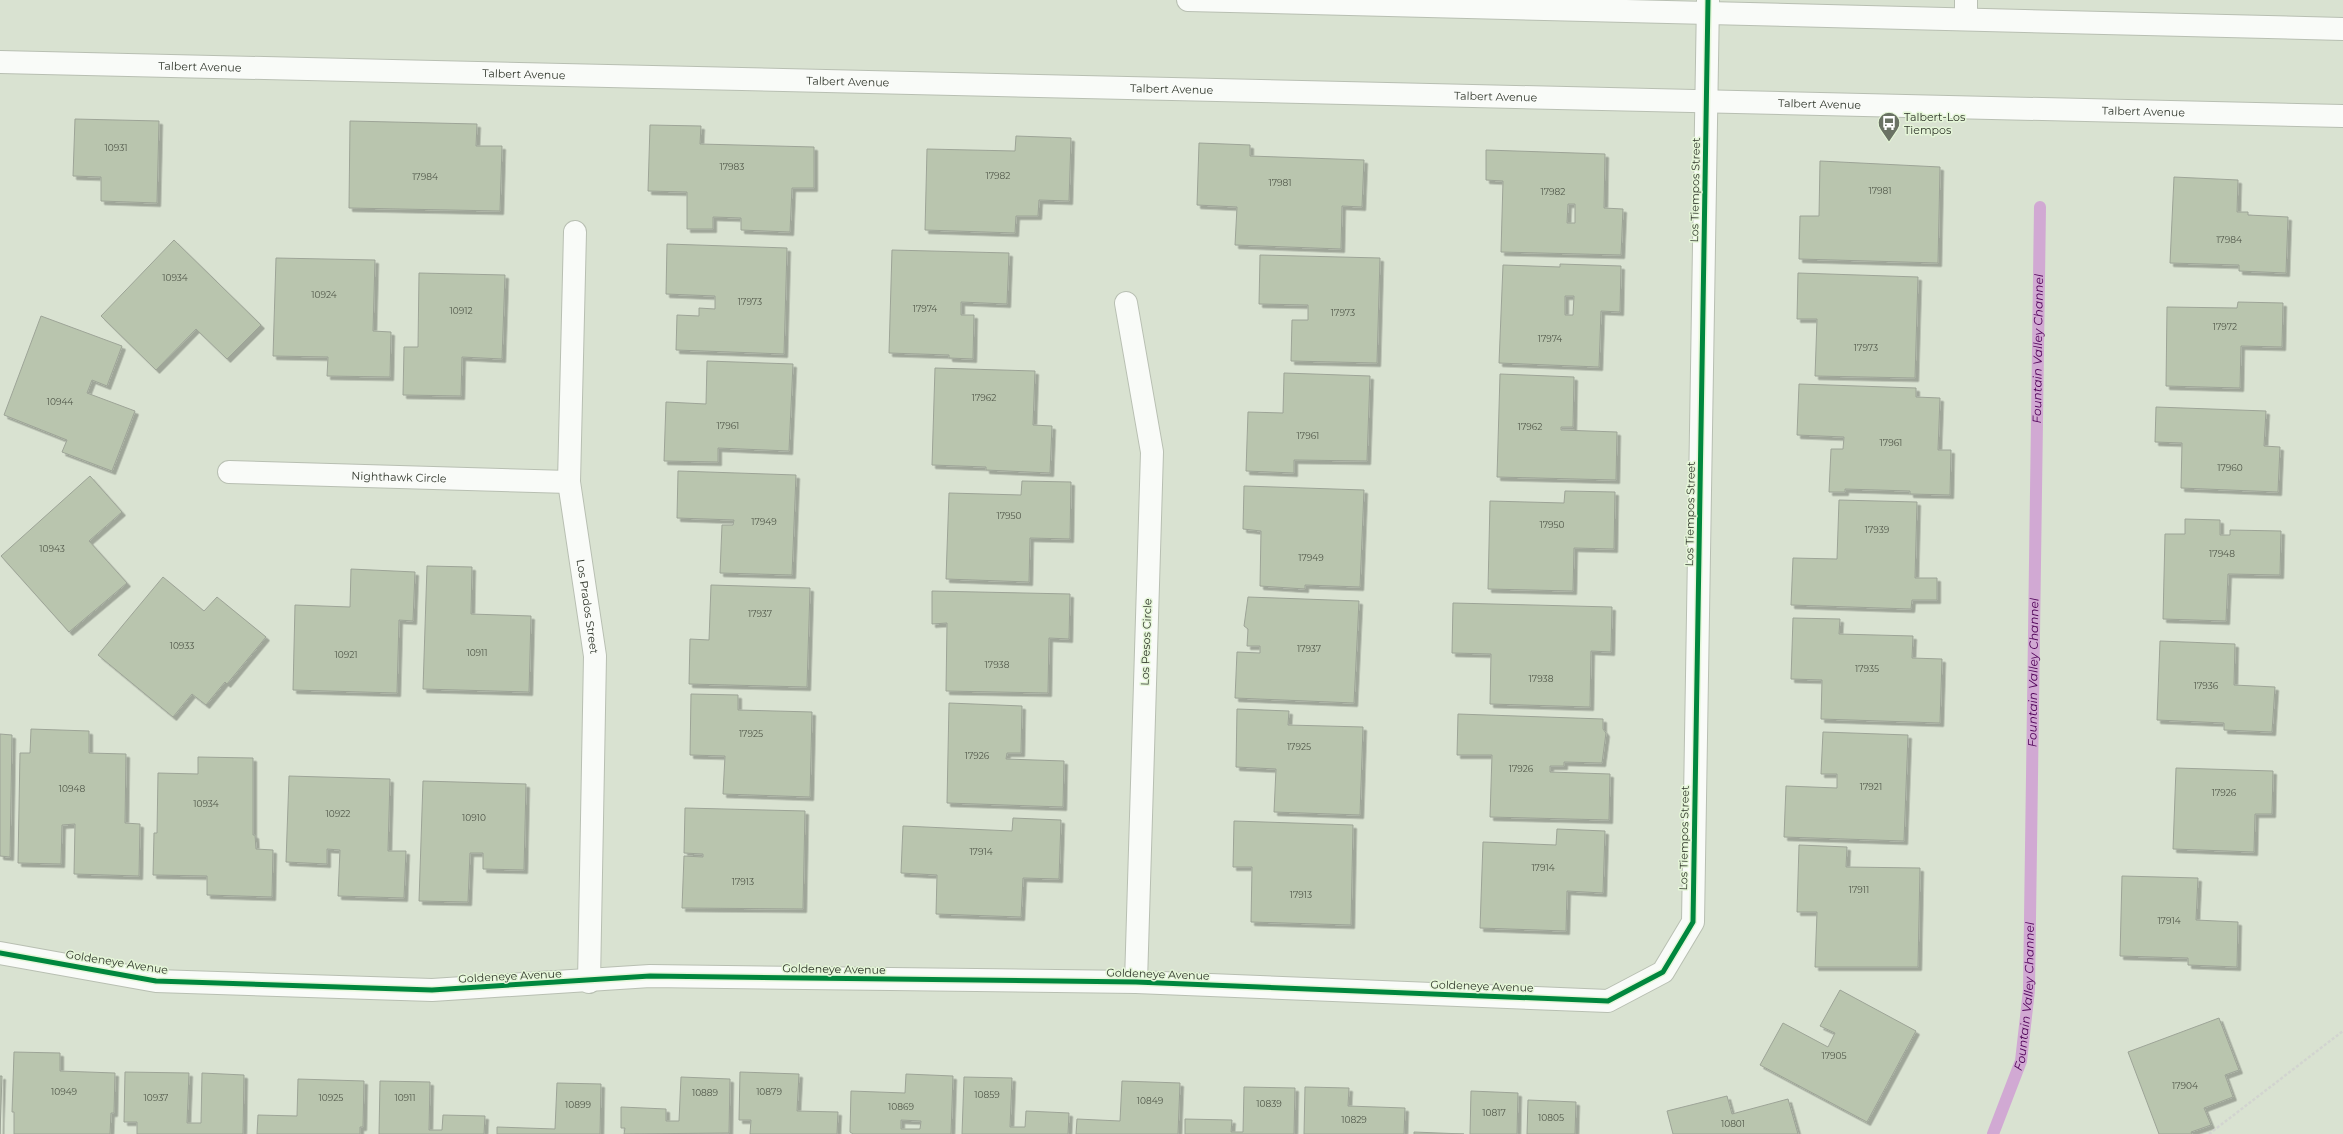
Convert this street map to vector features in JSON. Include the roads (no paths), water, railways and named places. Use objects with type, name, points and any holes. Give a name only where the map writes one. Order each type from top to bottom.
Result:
[{"type":"street","points":[[1188,0],[1966,9],[2343,29]]},
{"type":"street","name":"Los Tiempos Street","points":[[1663,972],[1693,922],[1708,6]]},
{"type":"street","name":"Talbert Avenue","points":[[0,62],[2343,116]]},
{"type":"street","name":"Los Prados Street","points":[[575,232],[569,482],[595,656],[588,982]]},
{"type":"street","name":"Los Pesos Circle","points":[[1126,303],[1152,452],[1136,982]]},
{"type":"street","name":"Nighthawk Circle","points":[[229,472],[569,482]]},
{"type":"street","name":"Goldeneye Avenue","points":[[0,953],[156,981],[432,990],[588,982],[650,976],[1136,982],[1608,1001],[1663,972]]},
{"type":"waterway","name":"Fountain Valley Channel","points":[[1993,1134],[2021,1061],[2029,990],[2040,207]]},
{"type":"place","name":"Talbert-Los Tiempos","points":[[1889,142]]}]
